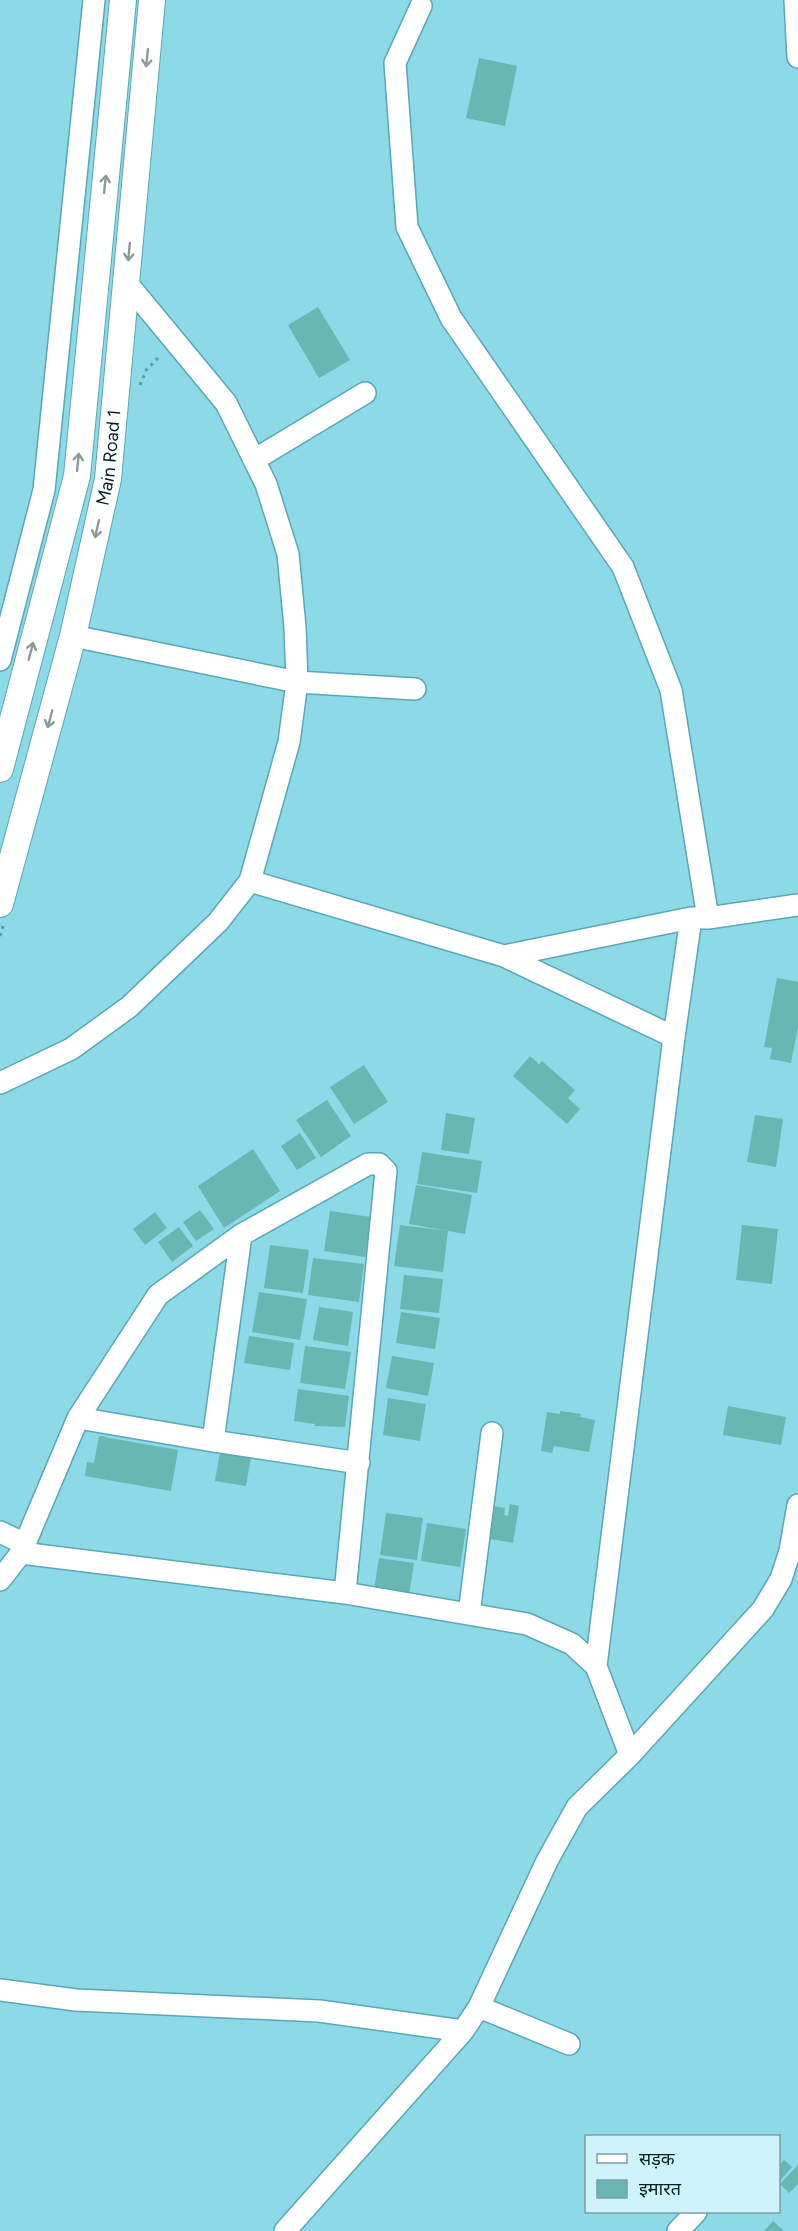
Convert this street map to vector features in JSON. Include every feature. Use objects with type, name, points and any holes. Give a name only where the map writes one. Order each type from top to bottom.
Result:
[{"type":"main road","name":"Main Road 1","points":[[0,769],[77,476],[123,0]]},
{"type":"main road","name":"Main Road 1","points":[[0,904],[73,636],[108,479],[152,0]]},
{"type":"street","points":[[0,660],[44,490],[94,0]]},
{"type":"street","points":[[795,0],[798,57]]},
{"type":"street","points":[[419,2],[395,63],[407,227],[451,318],[623,567],[671,690],[699,918],[674,1037],[596,1666]]},
{"type":"street","points":[[0,1083],[71,1049],[129,1007],[218,922],[250,880],[289,742],[297,682],[288,554],[266,484],[226,403],[126,282]]},
{"type":"street","points":[[254,460],[365,393]]},
{"type":"street","points":[[73,636],[297,682],[415,689]]},
{"type":"street","points":[[250,880],[504,956],[674,1037]]},
{"type":"street","points":[[504,956],[699,918],[798,905]]},
{"type":"street","points":[[0,1580],[23,1548],[78,1418],[158,1295],[241,1235],[368,1164],[379,1164],[386,1171],[345,1593]]},
{"type":"street","points":[[213,1441],[241,1235]]},
{"type":"street","points":[[78,1418],[359,1463]]},
{"type":"street","points":[[469,1614],[492,1433]]},
{"type":"street","points":[[285,2231],[463,2031],[479,2007],[547,1861],[577,1807],[630,1755],[763,1609],[781,1579],[790,1551],[798,1505]]},
{"type":"street","points":[[0,1532],[23,1548],[345,1593],[527,1624],[572,1644],[596,1666],[630,1755]]},
{"type":"street","points":[[0,1990],[76,2000],[319,2011],[463,2031]]},
{"type":"street","points":[[479,2007],[569,2044]]},
{"type":"street","points":[[678,2231],[694,2213]]},
{"type":"building","points":[[479,58],[517,66],[505,126],[466,118]]},
{"type":"building","points":[[318,307],[350,360],[319,378],[288,325]]},
{"type":"building","points":[[777,978],[798,982],[798,1027],[791,1063],[770,1059],[772,1048],[764,1047]]},
{"type":"building","points":[[530,1056],[539,1064],[542,1061],[575,1090],[568,1098],[580,1109],[567,1124],[513,1076]]},
{"type":"building","points":[[364,1065],[388,1102],[354,1124],[330,1087]]},
{"type":"building","points":[[327,1100],[351,1136],[321,1157],[296,1120]]},
{"type":"building","points":[[446,1113],[475,1118],[469,1154],[441,1150]]},
{"type":"building","points":[[755,1115],[783,1119],[776,1167],[747,1162]]},
{"type":"building","points":[[300,1133],[316,1158],[297,1170],[281,1146]]},
{"type":"building","points":[[253,1149],[280,1191],[224,1228],[198,1186]]},
{"type":"building","points":[[422,1152],[482,1161],[477,1193],[417,1184]]},
{"type":"building","points":[[416,1185],[472,1195],[465,1234],[409,1224]]},
{"type":"building","points":[[200,1210],[214,1229],[196,1241],[183,1222]]},
{"type":"building","points":[[330,1211],[371,1217],[365,1257],[324,1251]]},
{"type":"building","points":[[155,1212],[167,1228],[145,1245],[133,1229]]},
{"type":"building","points":[[400,1225],[448,1231],[443,1272],[394,1266]]},
{"type":"building","points":[[742,1225],[778,1229],[772,1284],[736,1280]]},
{"type":"building","points":[[179,1227],[193,1246],[172,1262],[158,1242]]},
{"type":"building","points":[[270,1245],[309,1250],[303,1293],[264,1288]]},
{"type":"building","points":[[313,1258],[364,1264],[359,1302],[308,1295]]},
{"type":"building","points":[[404,1275],[443,1279],[439,1313],[400,1309]]},
{"type":"building","points":[[259,1292],[307,1299],[300,1340],[252,1332]]},
{"type":"building","points":[[319,1307],[353,1312],[348,1346],[313,1340]]},
{"type":"building","points":[[401,1312],[440,1318],[435,1349],[396,1343]]},
{"type":"building","points":[[249,1336],[294,1343],[290,1370],[244,1363]]},
{"type":"building","points":[[305,1346],[351,1352],[345,1389],[300,1383]]},
{"type":"building","points":[[392,1356],[434,1363],[428,1396],[386,1388]]},
{"type":"building","points":[[298,1389],[349,1396],[345,1427],[314,1426],[315,1424],[294,1421]]},
{"type":"building","points":[[388,1398],[426,1404],[420,1441],[383,1435]]},
{"type":"building","points":[[728,1406],[786,1417],[781,1445],[723,1435]]},
{"type":"building","points":[[560,1411],[581,1414],[580,1417],[595,1420],[589,1452],[554,1446],[552,1453],[541,1451],[547,1412],[560,1414]]},
{"type":"building","points":[[99,1436],[178,1450],[171,1491],[85,1476],[87,1462],[94,1463]]},
{"type":"building","points":[[220,1452],[251,1457],[246,1486],[215,1481]]},
{"type":"building","points":[[510,1504],[519,1506],[513,1543],[485,1538],[489,1532],[494,1506],[505,1508],[504,1515],[508,1516]]},
{"type":"building","points":[[386,1513],[423,1518],[417,1560],[380,1555]]},
{"type":"building","points":[[427,1523],[466,1529],[460,1567],[421,1561]]},
{"type":"building","points":[[379,1558],[414,1563],[409,1595],[374,1590]]},
{"type":"building","points":[[784,2160],[792,2167],[780,2181],[780,2165]]},
{"type":"building","points":[[798,2165],[798,2184],[789,2193],[780,2184]]},
{"type":"building","points":[[773,2221],[784,2231],[764,2231]]}]
